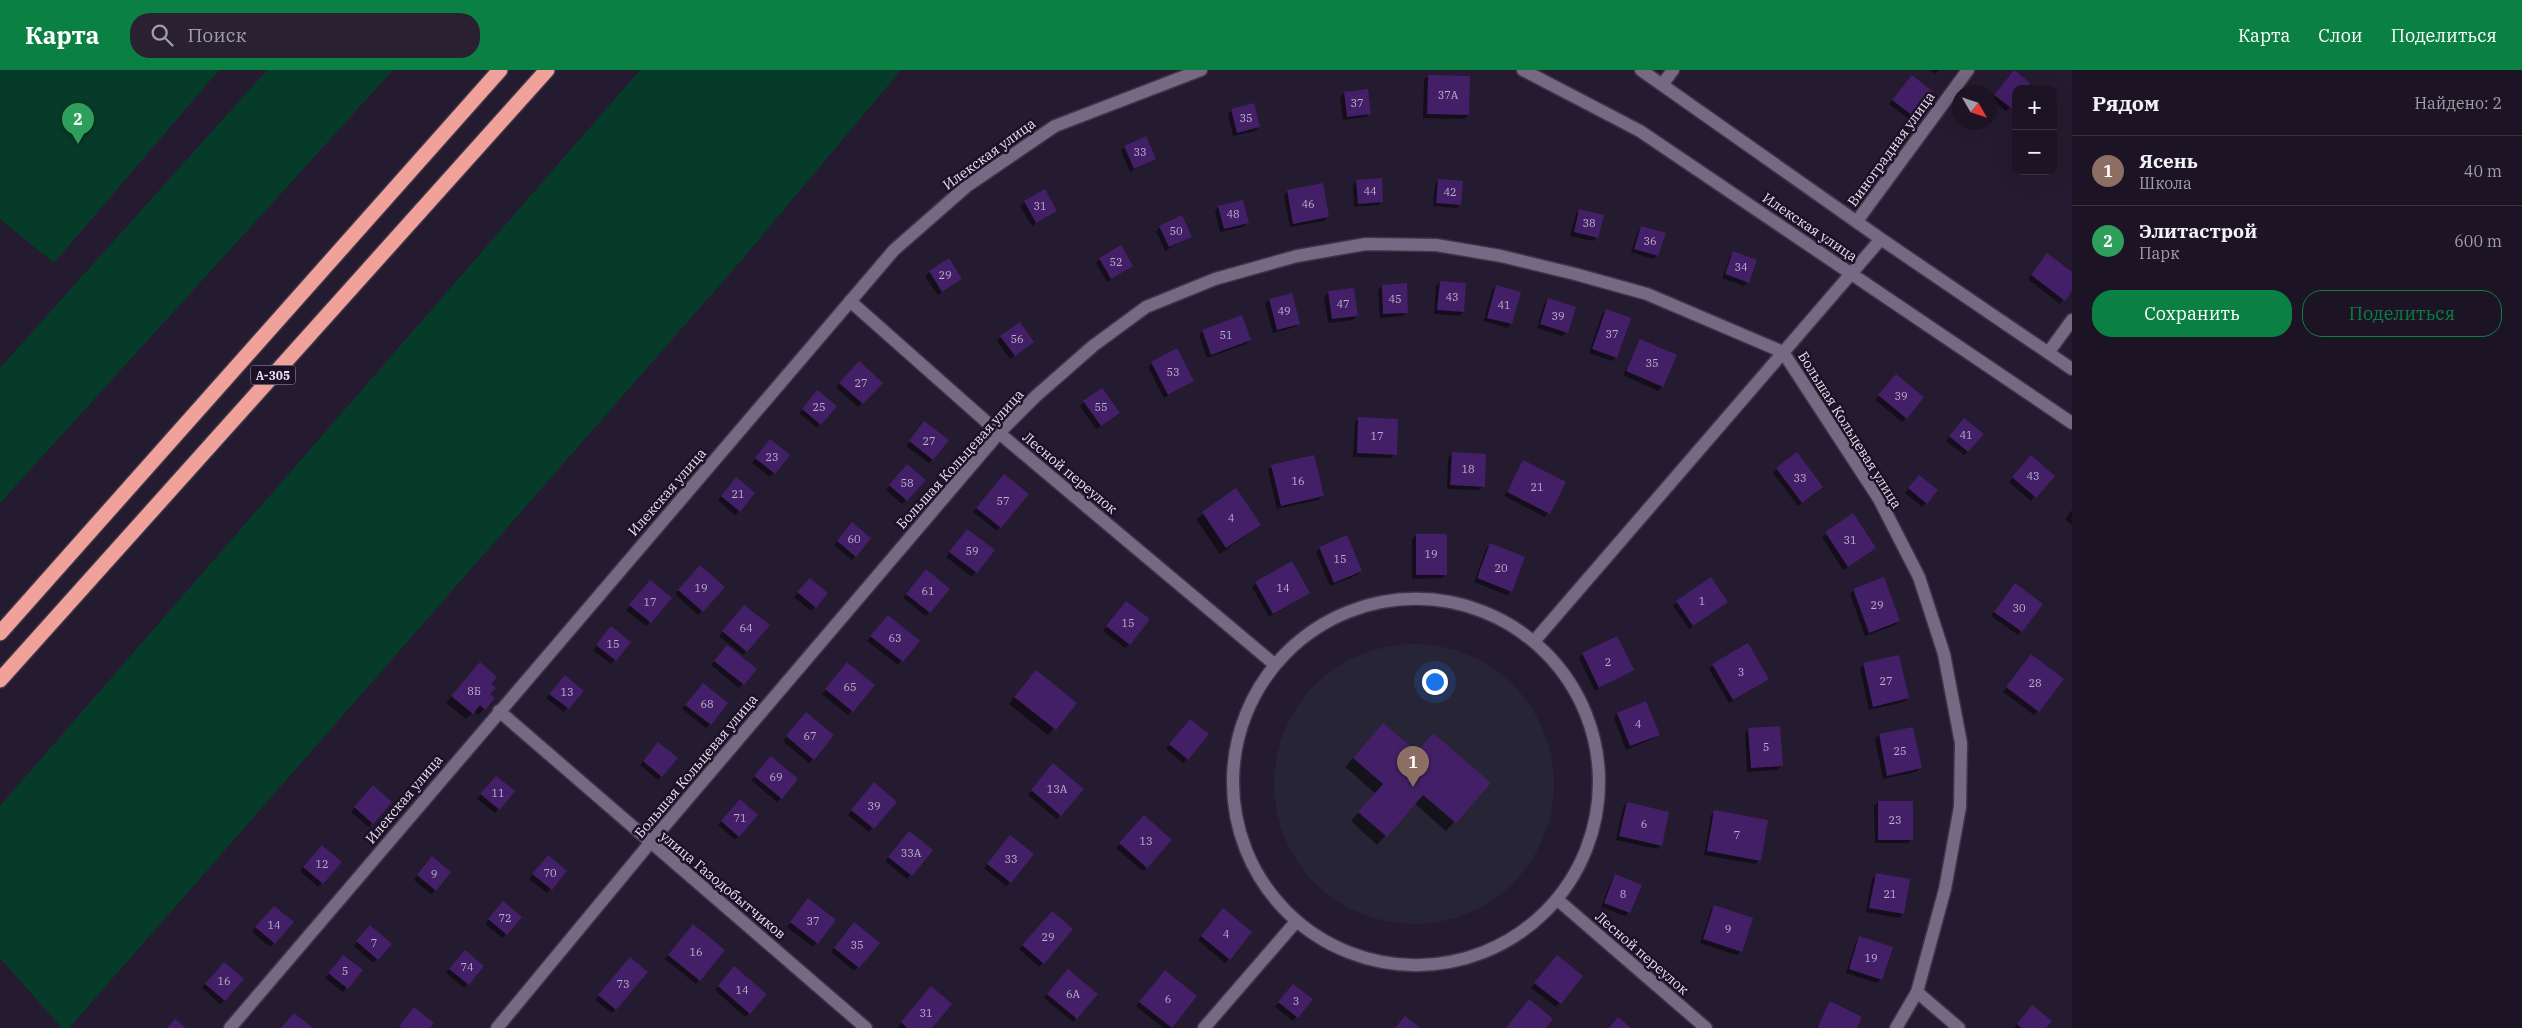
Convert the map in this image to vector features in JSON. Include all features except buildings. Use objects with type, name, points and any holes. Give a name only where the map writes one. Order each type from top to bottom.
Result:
[{"type":"highway","name":"А-305","points":[[0,633],[500,70]]},
{"type":"highway","name":"А-305","points":[[0,680],[547,70]]},
{"type":"street","name":"Илекская улица","points":[[230,1028],[498,710],[894,250],[967,186],[1055,126],[1201,70]]},
{"type":"street","name":"Илекская улица","points":[[1523,70],[1640,132],[1851,272],[2072,423]]},
{"type":"street","points":[[1641,70],[1881,239],[2072,369]]},
{"type":"street","points":[[1662,85],[1673,70]]},
{"type":"street","name":"Виноградная улица","points":[[1857,221],[1968,70]]},
{"type":"street","points":[[1536,639],[1881,239]]},
{"type":"street","name":"Большая Кольцевая улица","points":[[497,1028],[650,843],[999,433],[1036,396],[1093,346],[1146,307],[1214,279],[1297,256],[1366,244],[1436,244],[1501,256],[1647,294],[1783,352],[1879,499],[1919,577],[1944,654],[1962,743],[1960,807],[1945,889],[1916,992],[1896,1028]]},
{"type":"street","name":"Лесной переулок","points":[[850,301],[999,433],[1274,664]]},
{"type":"street","points":[[2048,353],[2072,320]]},
{"type":"street","points":[[1422,599],[1480,610],[1536,639],[1557,664],[1579,699],[1596,749],[1599,787],[1596,819],[1581,864],[1559,901],[1536,922],[1494,950],[1454,962],[1422,965],[1362,957],[1294,924],[1262,884],[1246,850],[1232,796],[1234,747],[1256,692],[1274,664],[1319,626],[1368,605],[1422,599]]},
{"type":"street","name":"улица Газодобытчиков","points":[[498,710],[861,1026]]},
{"type":"street","name":"Лесной переулок","points":[[1559,901],[1706,1028]]},
{"type":"street","points":[[1204,1028],[1294,924]]},
{"type":"street","points":[[1916,992],[1959,1028]]},
{"type":"shaded area","points":[[1414,644],[1441,647],[1468,655],[1492,668],[1513,685],[1530,706],[1543,730],[1551,757],[1554,784],[1551,811],[1543,838],[1530,862],[1513,883],[1492,900],[1468,913],[1441,921],[1414,924],[1387,921],[1360,913],[1336,900],[1315,883],[1298,862],[1285,838],[1277,811],[1274,784],[1277,757],[1285,730],[1298,706],[1315,685],[1336,668],[1360,655],[1387,647]]},
{"type":"green space","points":[[0,70],[219,70],[54,263],[0,219]]},
{"type":"green space","points":[[267,70],[393,70],[0,503],[0,368]]},
{"type":"green space","points":[[640,70],[901,70],[739,263],[69,1028],[62,1028],[0,958],[0,806]]},
{"type":"place","name":"Элитастрой","points":[[78,144]]},
{"type":"place","name":"Ясень","points":[[1413,787]]}]
